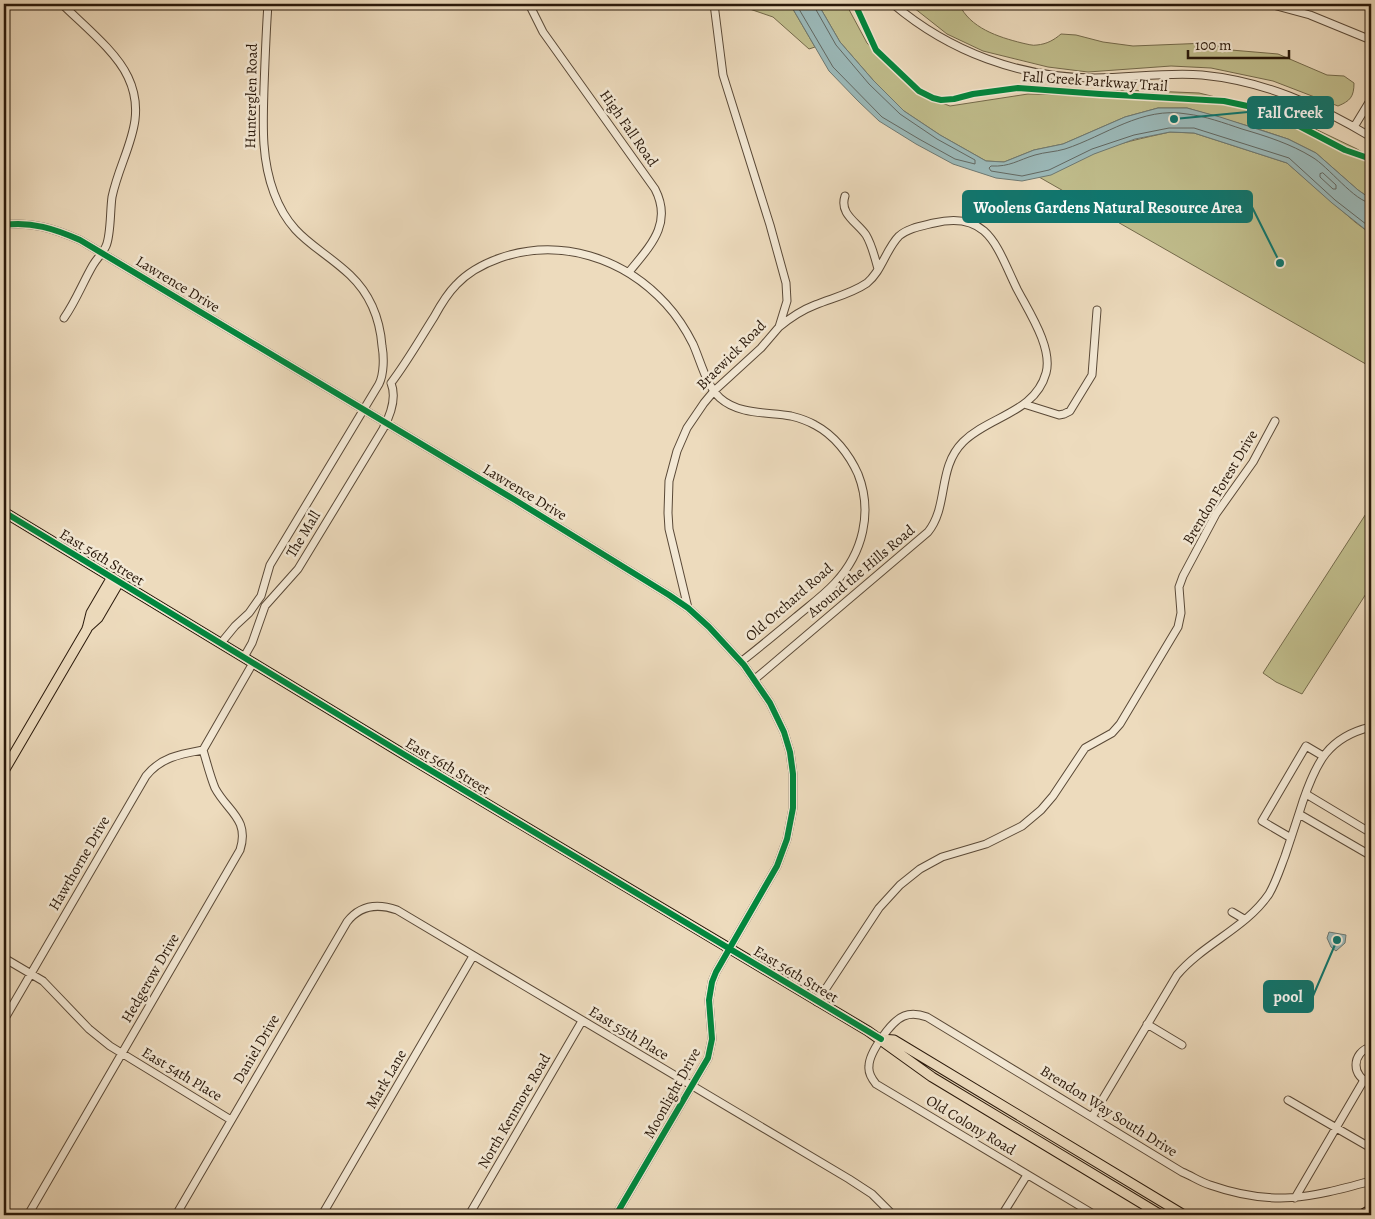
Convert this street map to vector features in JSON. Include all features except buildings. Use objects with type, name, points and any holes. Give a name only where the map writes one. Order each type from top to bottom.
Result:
[{"type":"highway","points":[[1362,1215],[1371,1210]]},
{"type":"main road","name":"East 56th Street","points":[[4,512],[244,658],[881,1039],[932,1077],[1161,1215]]},
{"type":"main road","points":[[4,770],[87,628],[98,618],[115,579]]},
{"type":"main road","name":"East 56th Street","points":[[881,1039],[894,1040],[1184,1215]]},
{"type":"street","points":[[62,4],[120,63],[128,76],[134,94],[136,110],[135,128],[116,181],[110,211],[107,242],[64,318]]},
{"type":"street","name":"Hunterglen Road","points":[[268,4],[263,134],[264,154],[269,178],[280,208],[293,228],[309,244],[351,276],[364,291],[378,322],[382,344],[382,380]]},
{"type":"street","name":"High Fall Road","points":[[529,4],[547,37],[659,197],[662,218],[659,230],[655,239],[630,272]]},
{"type":"street","name":"Braewick Road","points":[[688,608],[670,529],[668,506],[669,482],[677,451],[684,434],[697,412],[714,391],[760,348],[779,327],[787,302],[786,283],[770,225],[723,74],[714,4]]},
{"type":"street","points":[[893,4],[923,27],[949,43],[991,61],[1016,68],[1072,77],[1182,74],[1236,80],[1293,96],[1318,107],[1371,137]]},
{"type":"street","points":[[1270,4],[1310,15],[1371,40]]},
{"type":"street","points":[[1354,127],[1371,99]]},
{"type":"street","points":[[845,196],[843,202],[844,209],[866,236],[878,269]]},
{"type":"street","name":"Around the Hills Road","points":[[755,679],[926,534],[936,518],[948,465],[960,446],[979,430],[1024,404],[1038,389],[1047,368],[1046,350],[1001,255],[986,232],[973,223],[954,219],[908,230],[896,239],[873,277],[865,284],[809,308],[779,327]]},
{"type":"street","name":"Lawrence Drive","points":[[4,225],[26,224],[51,228],[80,240],[590,546],[688,608],[716,633],[742,661],[775,712],[786,740],[793,774],[793,808],[789,833],[780,860],[729,948]]},
{"type":"street","name":"Old Orchard Road","points":[[391,383],[402,369],[451,290],[468,274],[484,264],[508,255],[525,252],[568,250],[599,258],[630,272],[654,292],[677,318],[692,342],[709,383],[724,401],[740,409],[791,416],[821,428],[835,440],[849,457],[859,476],[865,497],[866,515],[862,537],[854,557],[826,592],[742,661]]},
{"type":"street","points":[[1024,404],[1059,415],[1070,411],[1092,375],[1097,310]]},
{"type":"street","points":[[363,410],[382,380],[391,383],[393,401],[386,424]]},
{"type":"street","name":"The Mall","points":[[221,643],[235,626],[249,614],[260,599],[270,565],[363,410]]},
{"type":"street","name":"Brendon Forest Drive","points":[[817,1002],[879,908],[901,883],[920,869],[942,857],[986,844],[1022,826],[1041,810],[1053,796],[1085,748],[1112,733],[1120,724],[1178,628],[1181,613],[1180,587],[1183,576],[1216,514],[1253,462],[1275,421]]},
{"type":"street","name":"The Mall","points":[[244,658],[267,604],[298,569],[386,424]]},
{"type":"street","points":[[260,599],[267,604]]},
{"type":"street","points":[[249,614],[259,620]]},
{"type":"street","points":[[204,750],[253,663]]},
{"type":"street","points":[[1092,1117],[1175,978],[1183,968],[1260,905],[1271,890],[1277,878],[1313,773],[1324,756],[1346,736],[1371,727]]},
{"type":"street","points":[[1291,838],[1262,821],[1306,746],[1324,756]]},
{"type":"street","name":"Hawthorne Drive","points":[[4,1020],[146,776],[154,766],[167,758],[204,750]]},
{"type":"street","name":"Hedgerow Drive","points":[[28,1215],[242,847],[241,824],[215,787],[204,750]]},
{"type":"street","points":[[1306,794],[1371,833]]},
{"type":"street","points":[[1299,814],[1368,854]]},
{"type":"street","name":"East 55th Place","points":[[370,906],[382,905],[397,910],[857,1183],[893,1215]]},
{"type":"street","name":"Daniel Drive","points":[[176,1215],[345,924],[356,912],[370,906]]},
{"type":"street","points":[[1232,912],[1244,919]]},
{"type":"street","name":"Moonlight Drive","points":[[616,1215],[707,1060],[712,1039],[709,991],[716,972],[729,948]]},
{"type":"street","name":"Mark Lane","points":[[322,1215],[473,956]]},
{"type":"street","name":"East 54th Place","points":[[4,958],[50,987],[96,1036],[122,1054],[231,1120]]},
{"type":"street","name":"Old Colony Road","points":[[918,1014],[906,1015],[897,1019],[881,1039],[869,1064],[869,1073],[876,1084],[1095,1215]]},
{"type":"street","name":"Brendon Way South Drive","points":[[918,1014],[944,1027],[1182,1172],[1207,1184],[1246,1196],[1268,1199],[1323,1195],[1371,1181]]},
{"type":"street","name":"North Kenmore Road","points":[[469,1215],[582,1021]]},
{"type":"street","points":[[1147,1024],[1182,1045]]},
{"type":"street","points":[[1371,1047],[1361,1052],[1356,1061],[1357,1072],[1364,1080],[1371,1082]]},
{"type":"street","points":[[1295,1198],[1364,1080]]},
{"type":"street","points":[[1288,1100],[1371,1148]]},
{"type":"street","points":[[1002,1215],[1027,1175]]},
{"type":"shaded area","points":[[735,4],[790,4],[815,47],[809,49],[773,17]]},
{"type":"shaded area","points":[[818,4],[846,4],[867,43],[903,81],[920,95],[950,106],[1028,94],[1069,95],[1126,90],[1199,93],[1282,113],[1357,149],[1371,158],[1371,199],[1316,153],[1288,139],[1187,108],[1158,108],[1125,117],[1063,144],[1034,150],[1004,162],[986,161],[940,135],[904,111],[873,80],[840,42]]},
{"type":"shaded area","points":[[909,4],[959,4],[977,25],[1004,38],[1032,45],[1047,43],[1061,34],[1133,46],[1208,43],[1231,50],[1278,54],[1327,75],[1344,76],[1354,83],[1353,92],[1346,102],[1338,106],[1273,81],[1211,68],[1171,66],[1088,72],[1048,67],[983,51],[947,34]]},
{"type":"shaded area","points":[[1170,132],[1194,133],[1287,163],[1371,234],[1371,367],[1039,177],[1111,147]]},
{"type":"shaded area","points":[[1371,506],[1371,586],[1302,694],[1276,682],[1263,673]]},
{"type":"water","points":[[790,4],[818,4],[840,42],[873,80],[904,111],[940,135],[986,161],[1004,162],[1034,150],[1063,144],[1125,117],[1158,108],[1187,108],[1288,139],[1316,153],[1371,199],[1371,234],[1332,203],[1287,163],[1194,133],[1170,132],[1135,139],[1094,154],[1051,175],[1022,181],[996,178],[953,164],[879,121],[858,101],[829,71]]},
{"type":"water","points":[[1329,932],[1346,935],[1345,943],[1336,951],[1331,947],[1327,938]]},
{"type":"cycle path","name":"Fall Creek Parkway Trail","points":[[855,4],[876,50],[919,91],[933,98],[941,100],[954,99],[973,94],[1018,88],[1224,101],[1280,116],[1345,150],[1371,159]]},
{"type":"cycle path","points":[[4,225],[33,225],[61,232],[80,240],[515,500],[669,595],[688,608],[709,627],[744,665],[770,703],[784,732],[790,752],[793,774],[793,808],[787,839],[777,866],[712,982],[709,1000],[712,1039],[708,1058],[616,1215]]},
{"type":"cycle path","points":[[4,512],[405,755],[881,1039]]},
{"type":"place","name":"Fall Creek","points":[[1174,119]]},
{"type":"place","name":"Woolens Gardens Natural Resource Area","points":[[1280,263]]},
{"type":"place","name":"pool","points":[[1337,940]]}]
